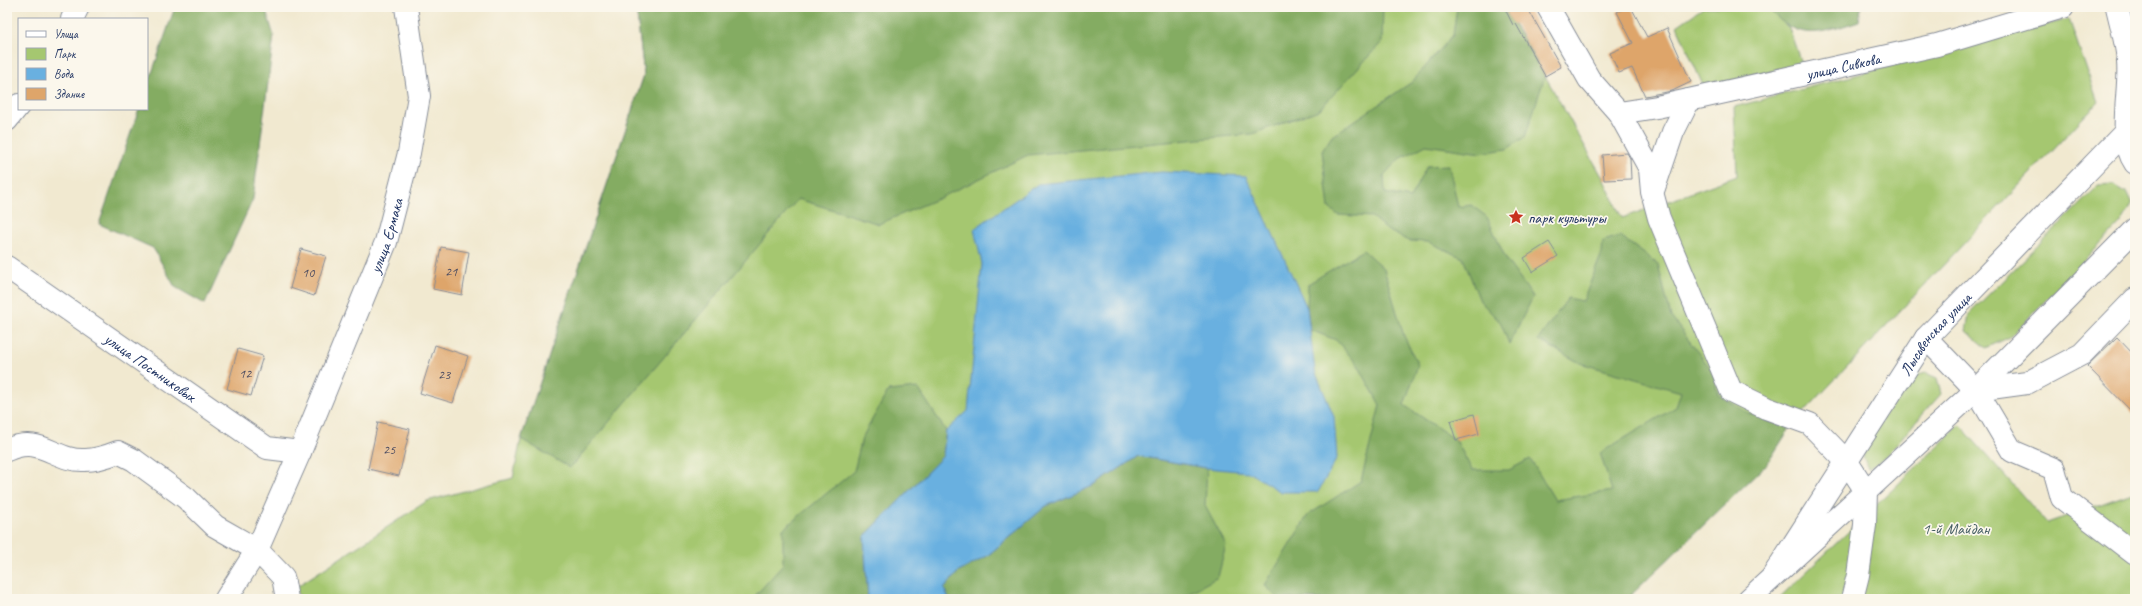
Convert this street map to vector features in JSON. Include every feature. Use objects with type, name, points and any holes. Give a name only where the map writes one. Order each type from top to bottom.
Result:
[{"type":"street","points":[[72,18],[78,7]]},
{"type":"street","name":"улица Ермака","points":[[226,599],[257,550],[300,452],[386,242],[409,153],[419,96],[406,7]]},
{"type":"street","points":[[1548,7],[1589,79],[1619,113],[1650,169],[1652,192],[1659,218],[1731,391],[1766,408],[1810,424],[1847,462],[1866,491],[1866,525],[1858,575],[1852,599]]},
{"type":"street","name":"улица Сивкова","points":[[1619,113],[1689,100],[1937,45],[2063,7]]},
{"type":"street","points":[[2117,7],[2128,62],[2131,158],[2135,163]]},
{"type":"street","points":[[1652,192],[1673,132],[1689,100]]},
{"type":"street","points":[[7,120],[18,106]]},
{"type":"street","name":"Лысьвенская улица","points":[[1773,576],[1926,338],[2130,126]]},
{"type":"street","name":"Лысьвенская улица","points":[[1749,599],[1976,390],[2135,229]]},
{"type":"street","name":"улица Постниковых","points":[[7,267],[268,448],[300,452]]},
{"type":"street","points":[[1976,390],[2027,383],[2082,354],[2135,299]]},
{"type":"street","points":[[1926,338],[1976,390],[2012,451],[2054,469],[2062,498],[2135,554]]},
{"type":"street","points":[[7,450],[18,445],[38,445],[68,457],[84,461],[118,452],[134,460],[186,498],[215,526],[257,550],[284,577],[287,599]]},
{"type":"green space","points":[[175,7],[265,7],[274,36],[253,199],[205,304],[175,287],[153,248],[99,224],[139,110],[148,110],[148,84]]},
{"type":"green space","points":[[636,7],[1503,7],[1527,44],[1604,180],[1622,218],[1737,176],[1734,107],[2069,19],[2098,102],[1627,599],[300,599],[296,587],[427,501],[513,478],[521,439],[644,75]]},
{"type":"green space","points":[[636,7],[1383,7],[1382,42],[1319,110],[1252,134],[1028,155],[942,197],[879,224],[798,199],[570,468],[521,439],[644,75]]},
{"type":"green space","points":[[1457,7],[1503,7],[1545,76],[1525,137],[1507,149],[1481,153],[1426,145],[1398,160],[1384,175],[1385,193],[1410,198],[1427,166],[1449,165],[1458,207],[1471,205],[1487,217],[1507,261],[1533,297],[1509,344],[1501,323],[1480,301],[1463,258],[1428,242],[1409,241],[1387,230],[1372,217],[1338,215],[1329,208],[1322,151],[1332,136],[1412,82],[1453,35]]},
{"type":"green space","points":[[1704,7],[1767,7],[1789,28],[1801,63],[1705,90],[1677,26]]},
{"type":"green space","points":[[1767,7],[1861,7],[1859,21],[1838,28],[1818,32],[1808,32],[1799,31],[1789,27]]},
{"type":"green space","points":[[2114,185],[2126,192],[2132,205],[2121,223],[2010,337],[1986,348],[1966,331],[1969,314],[2098,186]]},
{"type":"green space","points":[[1620,236],[1658,264],[1671,317],[1713,372],[1718,395],[1748,413],[1790,428],[1767,464],[1627,599],[1278,599],[1265,585],[1308,515],[1361,481],[1380,405],[1358,365],[1336,340],[1310,330],[1307,308],[1308,284],[1363,250],[1384,269],[1404,336],[1418,365],[1404,405],[1456,440],[1472,470],[1509,470],[1530,459],[1555,500],[1612,491],[1600,453],[1676,407],[1681,392],[1580,363],[1538,340],[1568,298],[1583,301],[1602,253],[1603,241]]},
{"type":"green space","points":[[1926,373],[1937,378],[1941,394],[1882,460],[1868,469],[1863,456],[1867,438],[1914,376]]},
{"type":"green space","points":[[918,388],[946,431],[943,456],[864,537],[868,599],[752,599],[783,565],[783,529],[854,471],[862,438],[888,391]]},
{"type":"green space","name":"1-й Майдан","points":[[1960,425],[2047,523],[2135,492],[2135,599],[1778,599]]},
{"type":"green space","points":[[1138,456],[1207,468],[1205,506],[1226,545],[1218,577],[1178,599],[949,599],[944,589],[957,573],[987,556],[1046,506],[1095,485]]},
{"type":"water","points":[[1162,172],[1246,176],[1307,308],[1315,371],[1334,417],[1337,458],[1318,492],[1281,492],[1248,472],[1207,468],[1138,456],[1095,485],[1046,506],[987,556],[957,573],[944,589],[949,599],[868,599],[864,537],[943,456],[946,431],[968,411],[982,264],[974,229],[1038,184]]},
{"type":"building","points":[[1504,7],[1527,7],[1561,67],[1545,76],[1516,24],[1513,25]]},
{"type":"building","points":[[1627,7],[1631,7],[1647,37],[1667,28],[1691,82],[1672,91],[1645,96],[1632,68],[1619,73],[1610,53],[1633,43],[1617,12]]},
{"type":"building","points":[[1627,153],[1630,158],[1631,179],[1604,180],[1602,155]]},
{"type":"building","points":[[1549,242],[1558,256],[1532,272],[1524,258]]},
{"type":"building","points":[[441,247],[469,252],[462,295],[433,289]]},
{"type":"building","points":[[301,249],[326,256],[314,296],[290,288]]},
{"type":"building","points":[[2117,337],[2135,356],[2135,415],[2087,366]]},
{"type":"building","points":[[435,345],[468,356],[453,403],[420,393]]},
{"type":"building","points":[[238,349],[263,356],[251,396],[227,389]]},
{"type":"building","points":[[1474,414],[1479,434],[1456,440],[1450,421]]},
{"type":"building","points":[[378,422],[410,429],[399,476],[368,469]]},
{"type":"place","name":"парк культуры","points":[[1516,217]]}]
